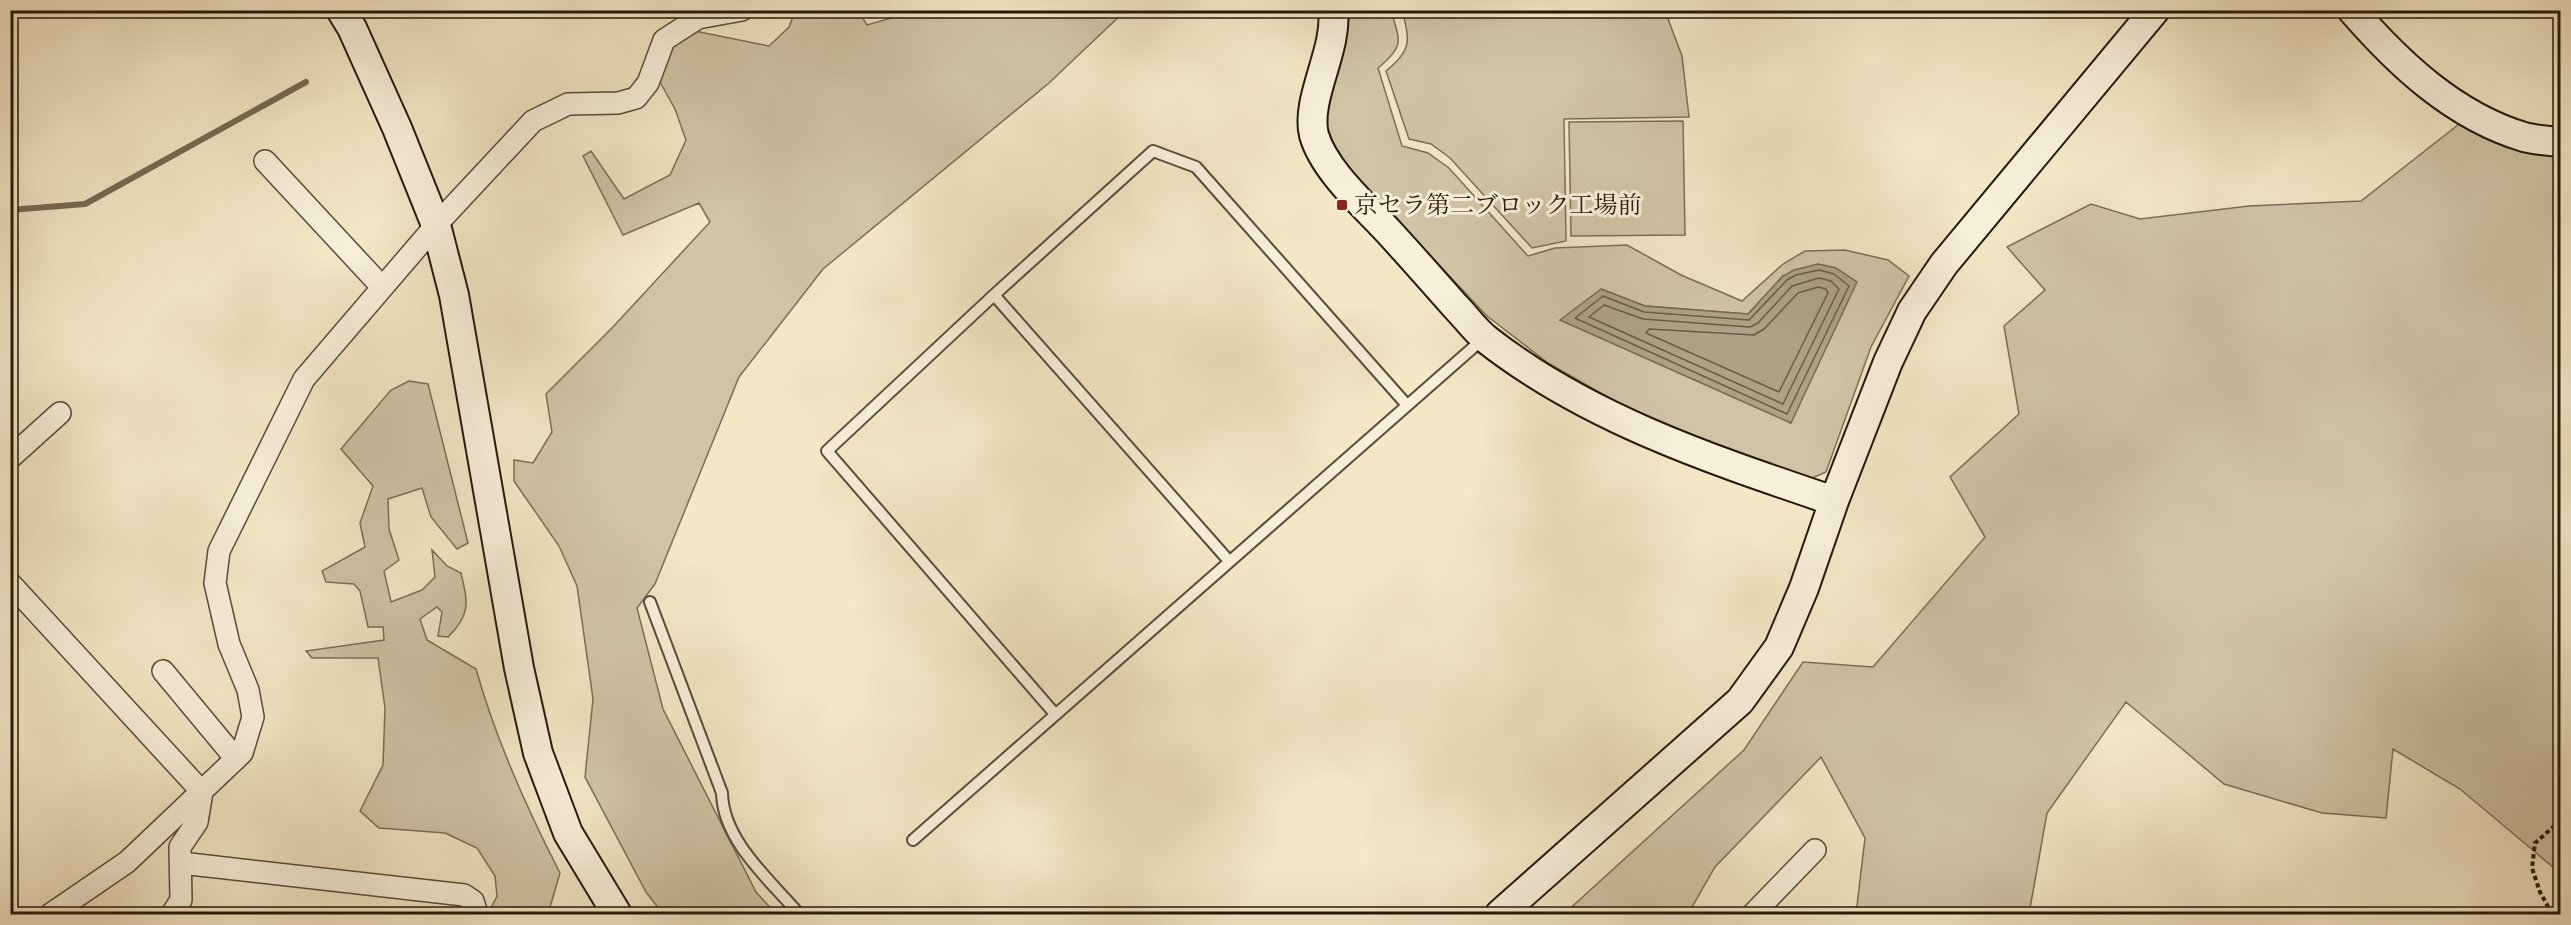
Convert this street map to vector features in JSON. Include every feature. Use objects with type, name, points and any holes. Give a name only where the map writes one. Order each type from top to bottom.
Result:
[{"type":"street","points":[[341,10],[352,28],[397,128],[436,225],[454,295],[519,668],[538,753],[568,833],[617,915]]},
{"type":"street","points":[[51,915],[127,862],[243,753],[253,717],[248,690],[229,644],[215,583],[219,551],[304,378],[436,225],[533,121],[568,104],[618,103],[636,98],[648,83],[664,40],[698,18],[742,10]]},
{"type":"street","points":[[1333,10],[1332,36],[1313,112],[1314,134],[1323,155],[1345,184],[1484,338],[1572,396],[1630,425],[1719,462],[1834,501]]},
{"type":"street","points":[[1500,915],[1740,701],[1779,647],[1804,588],[1834,501],[1888,362],[1912,311],[1944,264],[2155,10]]},
{"type":"street","points":[[2352,10],[2382,44],[2430,88],[2485,121],[2525,137],[2560,142]]},
{"type":"street","points":[[265,161],[382,287]]},
{"type":"street","points":[[10,458],[60,413]]},
{"type":"street","points":[[10,583],[202,792]]},
{"type":"street","points":[[163,671],[236,759]]},
{"type":"street","points":[[172,915],[181,900],[180,847],[197,822],[202,792]]},
{"type":"street","points":[[1753,915],[1815,850]]},
{"type":"street","points":[[181,863],[464,895],[473,901],[477,915]]},
{"type":"lane","points":[[1055,714],[826,451],[1154,151],[1196,166],[1406,404]]},
{"type":"lane","points":[[994,295],[1229,561]]},
{"type":"lane","points":[[913,840],[1406,404],[1484,338]]},
{"type":"lane","points":[[650,602],[722,792],[722,804],[738,843],[799,915]]},
{"type":"path","points":[[2552,915],[2532,868],[2535,843],[2560,821]]},
{"type":"shaded area","points":[[795,11],[858,11],[867,25],[899,16],[901,11],[1125,11],[1049,83],[823,269],[739,377],[655,584],[637,608],[663,709],[756,892],[776,914],[663,914],[646,892],[585,777],[593,699],[577,586],[559,546],[514,481],[514,460],[533,463],[552,432],[546,394],[612,328],[710,222],[699,203],[623,235],[583,156],[591,151],[624,199],[670,175],[686,140],[675,109],[660,82],[670,46],[695,31],[769,46],[789,27]]},
{"type":"shaded area","points":[[1336,11],[1391,11],[1397,29],[1398,42],[1393,54],[1378,68],[1402,146],[1428,153],[1449,168],[1528,256],[1555,248],[1627,245],[1681,275],[1742,301],[1783,264],[1805,251],[1845,250],[1888,260],[1909,276],[1871,347],[1826,472],[1810,479],[1682,432],[1620,404],[1548,363],[1487,316],[1361,182],[1331,143],[1327,123],[1329,94],[1349,20]],"holes":[[[1783,276],[1790,423],[1601,289],[1645,306],[1748,314]]]},
{"type":"shaded area","points":[[1402,11],[1665,11],[1682,56],[1689,117],[1564,119],[1566,241],[1532,248],[1450,158],[1431,144],[1409,139],[1386,71],[1400,57],[1407,44],[1407,30]]},
{"type":"shaded area","points":[[2468,117],[2560,152],[2560,873],[2460,789],[2393,749],[2386,818],[2322,813],[2224,784],[2126,702],[2047,813],[2029,914],[1856,914],[1865,838],[1821,757],[1715,867],[1688,914],[1564,914],[1744,750],[1803,662],[1873,667],[1985,537],[1950,477],[2019,414],[2004,326],[2045,290],[2007,247],[2091,204],[2140,219],[2249,206],[2361,201]]},
{"type":"shaded area","points":[[1683,121],[1685,235],[1571,236],[1569,122]]},
{"type":"shaded area","points":[[409,381],[428,384],[468,543],[457,549],[431,517],[422,488],[388,499],[389,529],[399,560],[384,571],[391,602],[422,590],[435,577],[432,550],[447,566],[461,573],[466,608],[461,622],[448,637],[438,636],[442,612],[437,607],[420,619],[427,640],[476,669],[513,773],[560,873],[548,914],[488,914],[497,896],[495,876],[477,848],[445,833],[379,828],[360,811],[383,765],[385,708],[378,658],[312,658],[306,651],[384,640],[383,627],[368,627],[360,591],[354,584],[326,582],[322,571],[365,547],[360,523],[373,486],[341,449],[391,390]]},
{"type":"water","points":[[1818,264],[1836,268],[1857,282],[1791,423],[1560,320],[1601,289],[1645,306],[1748,314],[1783,276],[1794,270]]},
{"type":"waterway","points":[[10,210],[85,204],[306,82]]},
{"type":"place","name":"京セラ第二ブロック工場前","points":[[1342,205]]}]
